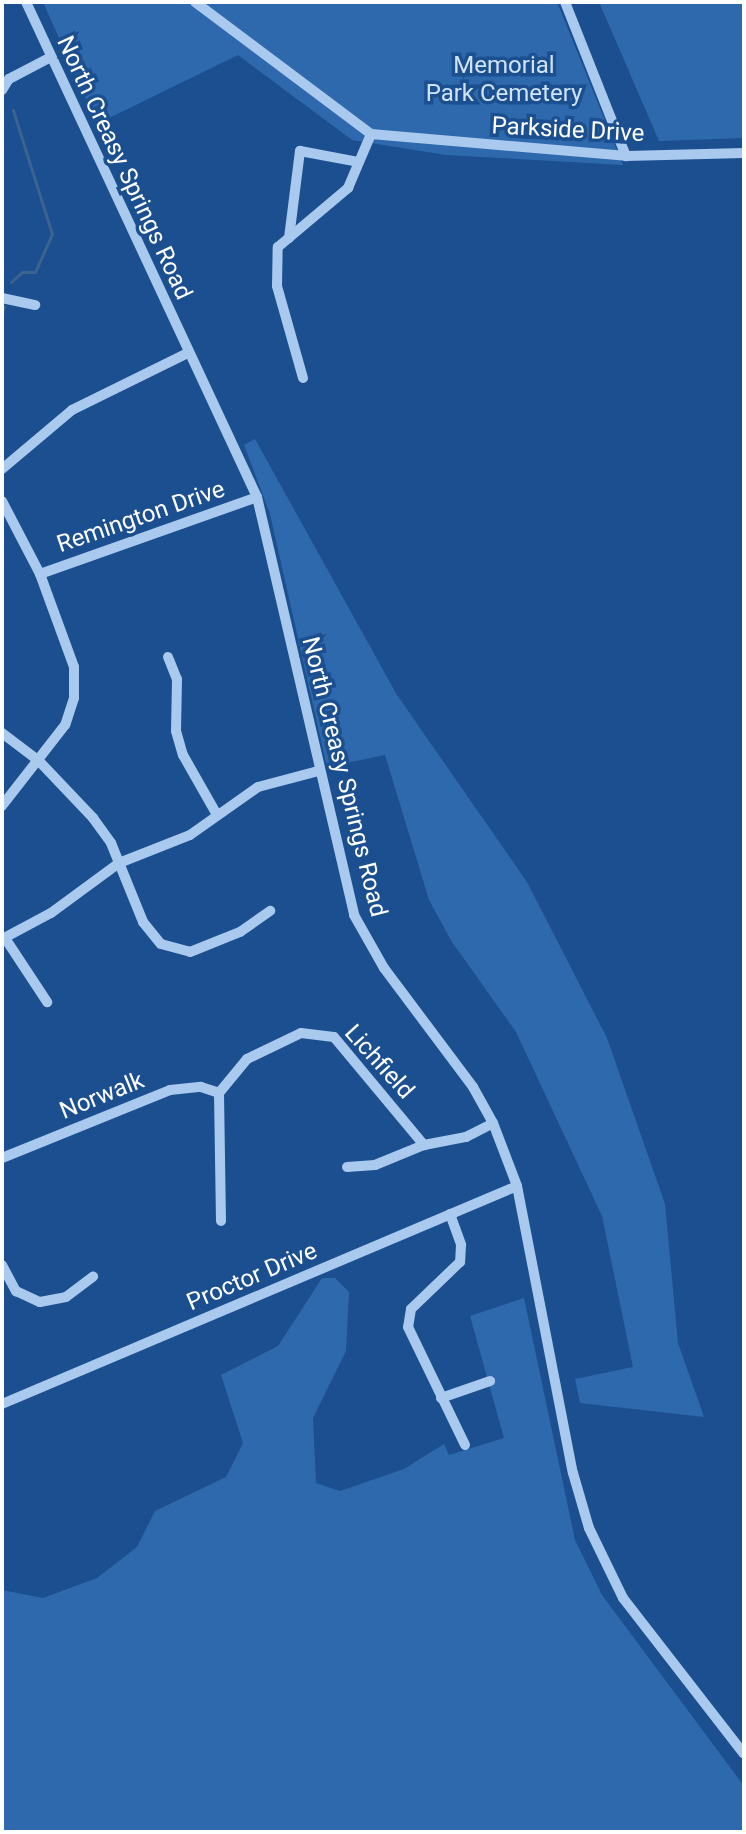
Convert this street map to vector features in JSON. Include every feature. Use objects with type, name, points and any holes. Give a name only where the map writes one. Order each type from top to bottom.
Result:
[{"type":"street","name":"North Creasy Springs Road","points":[[26,2],[49,58],[257,497],[350,901],[367,942],[493,1123],[517,1186],[573,1473],[589,1528],[623,1598],[744,1754]]},
{"type":"street","points":[[195,2],[371,134],[348,188],[278,247],[274,262],[303,378]]},
{"type":"street","points":[[565,2],[626,156]]},
{"type":"street","points":[[2,90],[9,79],[49,58]]},
{"type":"street","name":"Parkside Drive","points":[[371,134],[626,156],[744,153]]},
{"type":"street","points":[[289,238],[300,151],[358,162]]},
{"type":"street","points":[[2,298],[35,305]]},
{"type":"street","points":[[2,469],[72,410],[188,353]]},
{"type":"street","name":"Remington Drive","points":[[40,574],[257,497]]},
{"type":"street","points":[[2,501],[40,574],[74,667],[74,698],[65,725],[2,806]]},
{"type":"street","points":[[168,657],[177,679],[176,731],[183,755],[216,813]]},
{"type":"street","points":[[2,733],[39,761],[93,818],[119,863],[150,936],[175,951],[190,952],[240,932],[270,911]]},
{"type":"street","points":[[47,1002],[3,938],[51,913],[119,863],[167,848],[258,787],[318,771]]},
{"type":"street","name":"Lichfield","points":[[219,1093],[234,1071],[258,1052],[319,1031],[334,1037],[352,1054],[424,1145]]},
{"type":"street","name":"Norwalk","points":[[3,1154],[170,1090],[201,1087],[219,1093]]},
{"type":"street","points":[[219,1093],[221,1221]]},
{"type":"street","points":[[347,1167],[375,1165],[424,1145],[466,1137],[493,1123]]},
{"type":"street","name":"Proctor Drive","points":[[2,1404],[517,1186]]},
{"type":"street","points":[[450,1214],[461,1245],[460,1262],[411,1309],[408,1318],[411,1337],[465,1445]]},
{"type":"street","points":[[2,1265],[16,1291],[40,1302],[66,1297],[93,1277]]},
{"type":"street","points":[[441,1398],[490,1381]]},
{"type":"green space","name":"Memorial Park Cemetery","points":[[43,2],[557,2],[623,165],[446,155],[352,140],[238,55],[97,124]]},
{"type":"green space","points":[[599,2],[744,2],[744,138],[659,141]]},
{"type":"green space","points":[[255,439],[397,695],[527,882],[607,1038],[665,1204],[678,1343],[704,1417],[580,1403],[575,1379],[633,1367],[602,1216],[516,1032],[452,942],[429,900],[385,755],[327,767],[270,514],[244,445]]},
{"type":"green space","points":[[322,1278],[335,1278],[349,1292],[346,1351],[313,1418],[316,1483],[340,1491],[404,1469],[444,1444],[449,1455],[504,1438],[470,1316],[524,1298],[575,1540],[602,1595],[744,1786],[744,1832],[2,1832],[2,1590],[43,1598],[97,1578],[137,1547],[155,1511],[226,1477],[243,1443],[221,1375],[278,1346]]},
{"type":"waterway","points":[[11,282],[22,272],[35,272],[52,234],[13,110]]},
{"type":"waterway","points":[[2,315],[4,306]]}]
